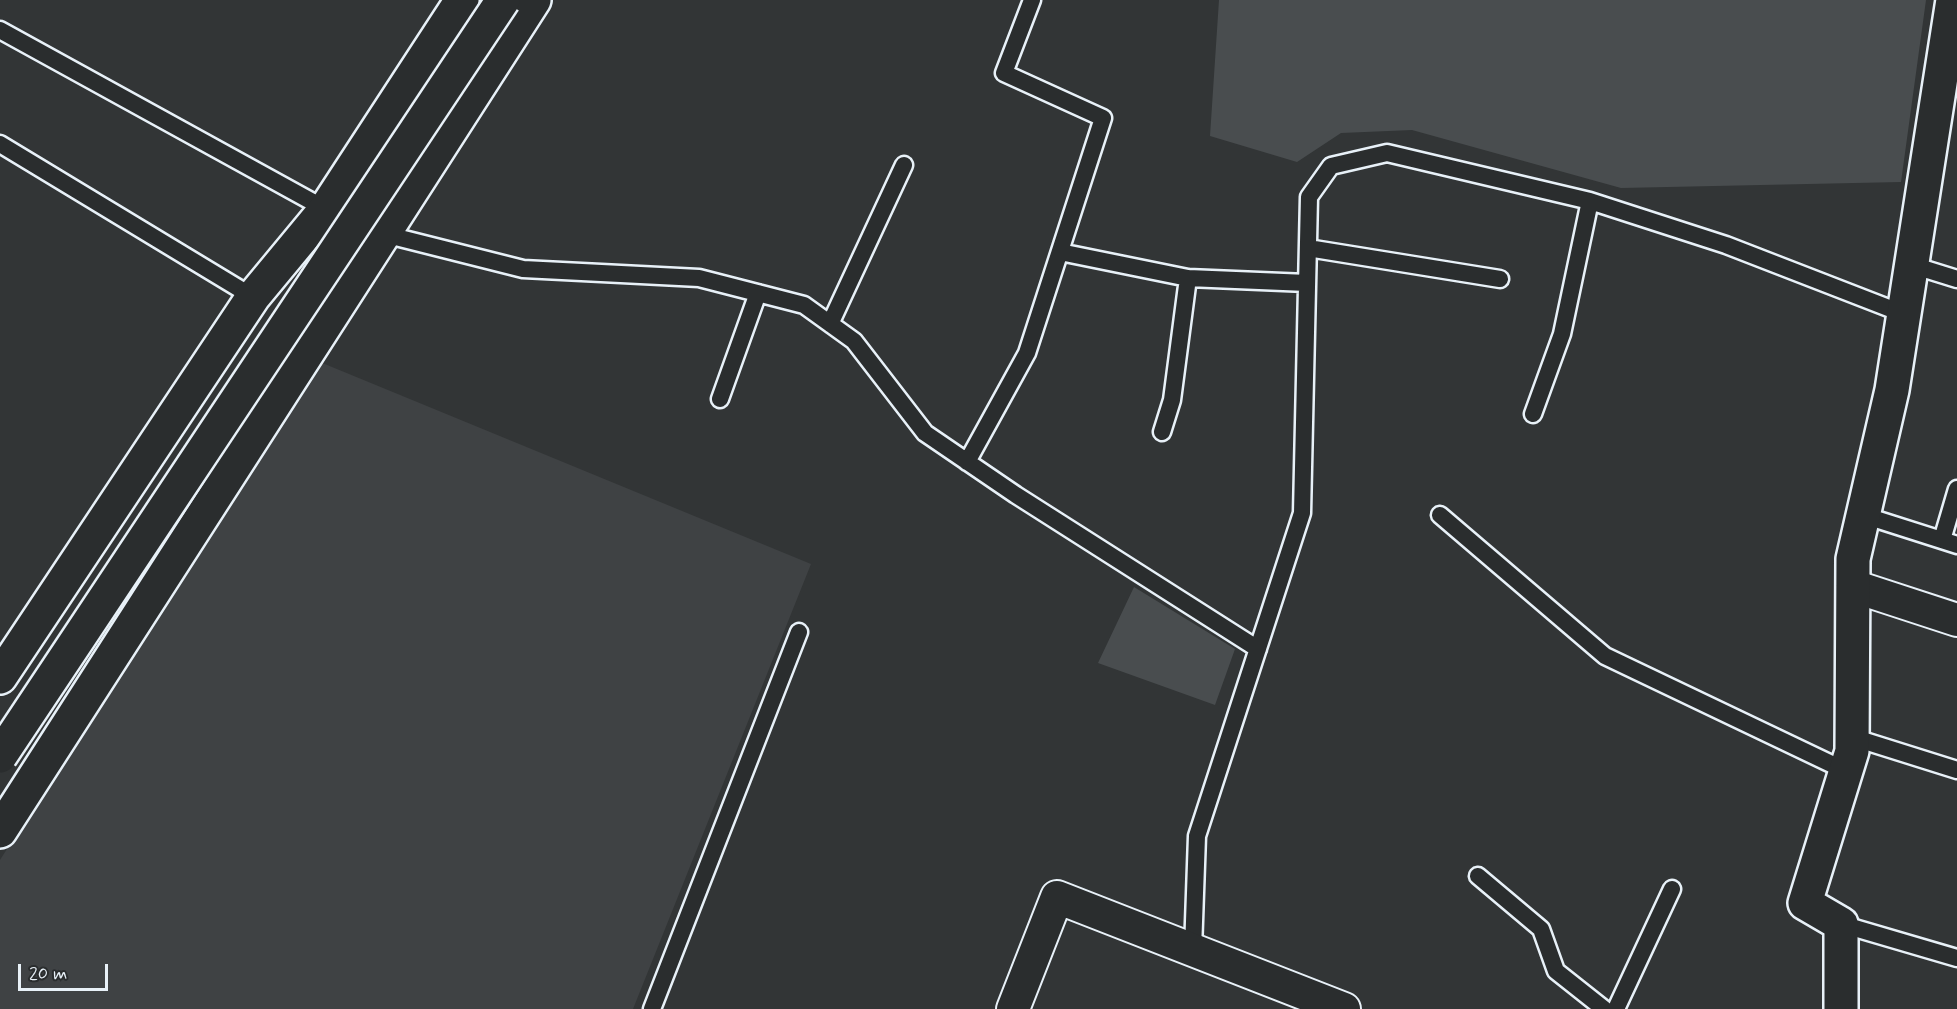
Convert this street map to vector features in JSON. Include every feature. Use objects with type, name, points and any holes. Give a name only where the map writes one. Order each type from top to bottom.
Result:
[{"type":"main road","points":[[0,677],[253,297],[325,210],[462,0]]},
{"type":"main road","points":[[0,756],[503,0]]},
{"type":"main road","points":[[0,831],[534,0]]},
{"type":"main road","points":[[1841,1009],[1841,924],[1805,903],[1852,751],[1853,559],[1892,390],[1954,8]]},
{"type":"street","points":[[1853,586],[1957,620]]},
{"type":"street","points":[[1013,1009],[1057,897],[1193,950],[1285,998],[1344,1009]]},
{"type":"lane","points":[[967,462],[1027,354],[1103,118],[1004,73],[1032,0]]},
{"type":"lane","points":[[0,30],[325,210],[383,234],[523,269],[699,278],[804,305],[854,340],[925,433],[1258,649]]},
{"type":"lane","points":[[0,144],[253,297]]},
{"type":"lane","points":[[1193,950],[1197,836],[1302,513],[1309,197],[1330,166],[1387,153],[1590,201],[1726,245],[1904,314]]},
{"type":"lane","points":[[830,324],[904,165]]},
{"type":"lane","points":[[1533,414],[1562,334],[1590,201]]},
{"type":"lane","points":[[1308,248],[1500,279]]},
{"type":"lane","points":[[1060,252],[1188,278],[1307,283]]},
{"type":"lane","points":[[1912,265],[1957,279]]},
{"type":"lane","points":[[1162,432],[1172,400],[1188,278]]},
{"type":"lane","points":[[720,399],[758,293]]},
{"type":"lane","points":[[1863,515],[1949,543],[1957,489]]},
{"type":"lane","points":[[1440,515],[1605,656],[1846,771]]},
{"type":"lane","points":[[652,1009],[799,632]]},
{"type":"lane","points":[[1852,737],[1957,770]]},
{"type":"lane","points":[[1478,876],[1541,928],[1556,971],[1604,1009]]},
{"type":"lane","points":[[1616,1009],[1672,889]]},
{"type":"lane","points":[[1841,924],[1957,958]]},
{"type":"shaded area","points":[[1219,0],[1926,0],[1901,182],[1621,188],[1412,130],[1341,133],[1297,162],[1210,136]]},
{"type":"shaded area","points":[[315,360],[811,564],[633,1009],[0,1009],[0,860]]},
{"type":"shaded area","points":[[1134,587],[1235,649],[1215,705],[1098,663]]}]
